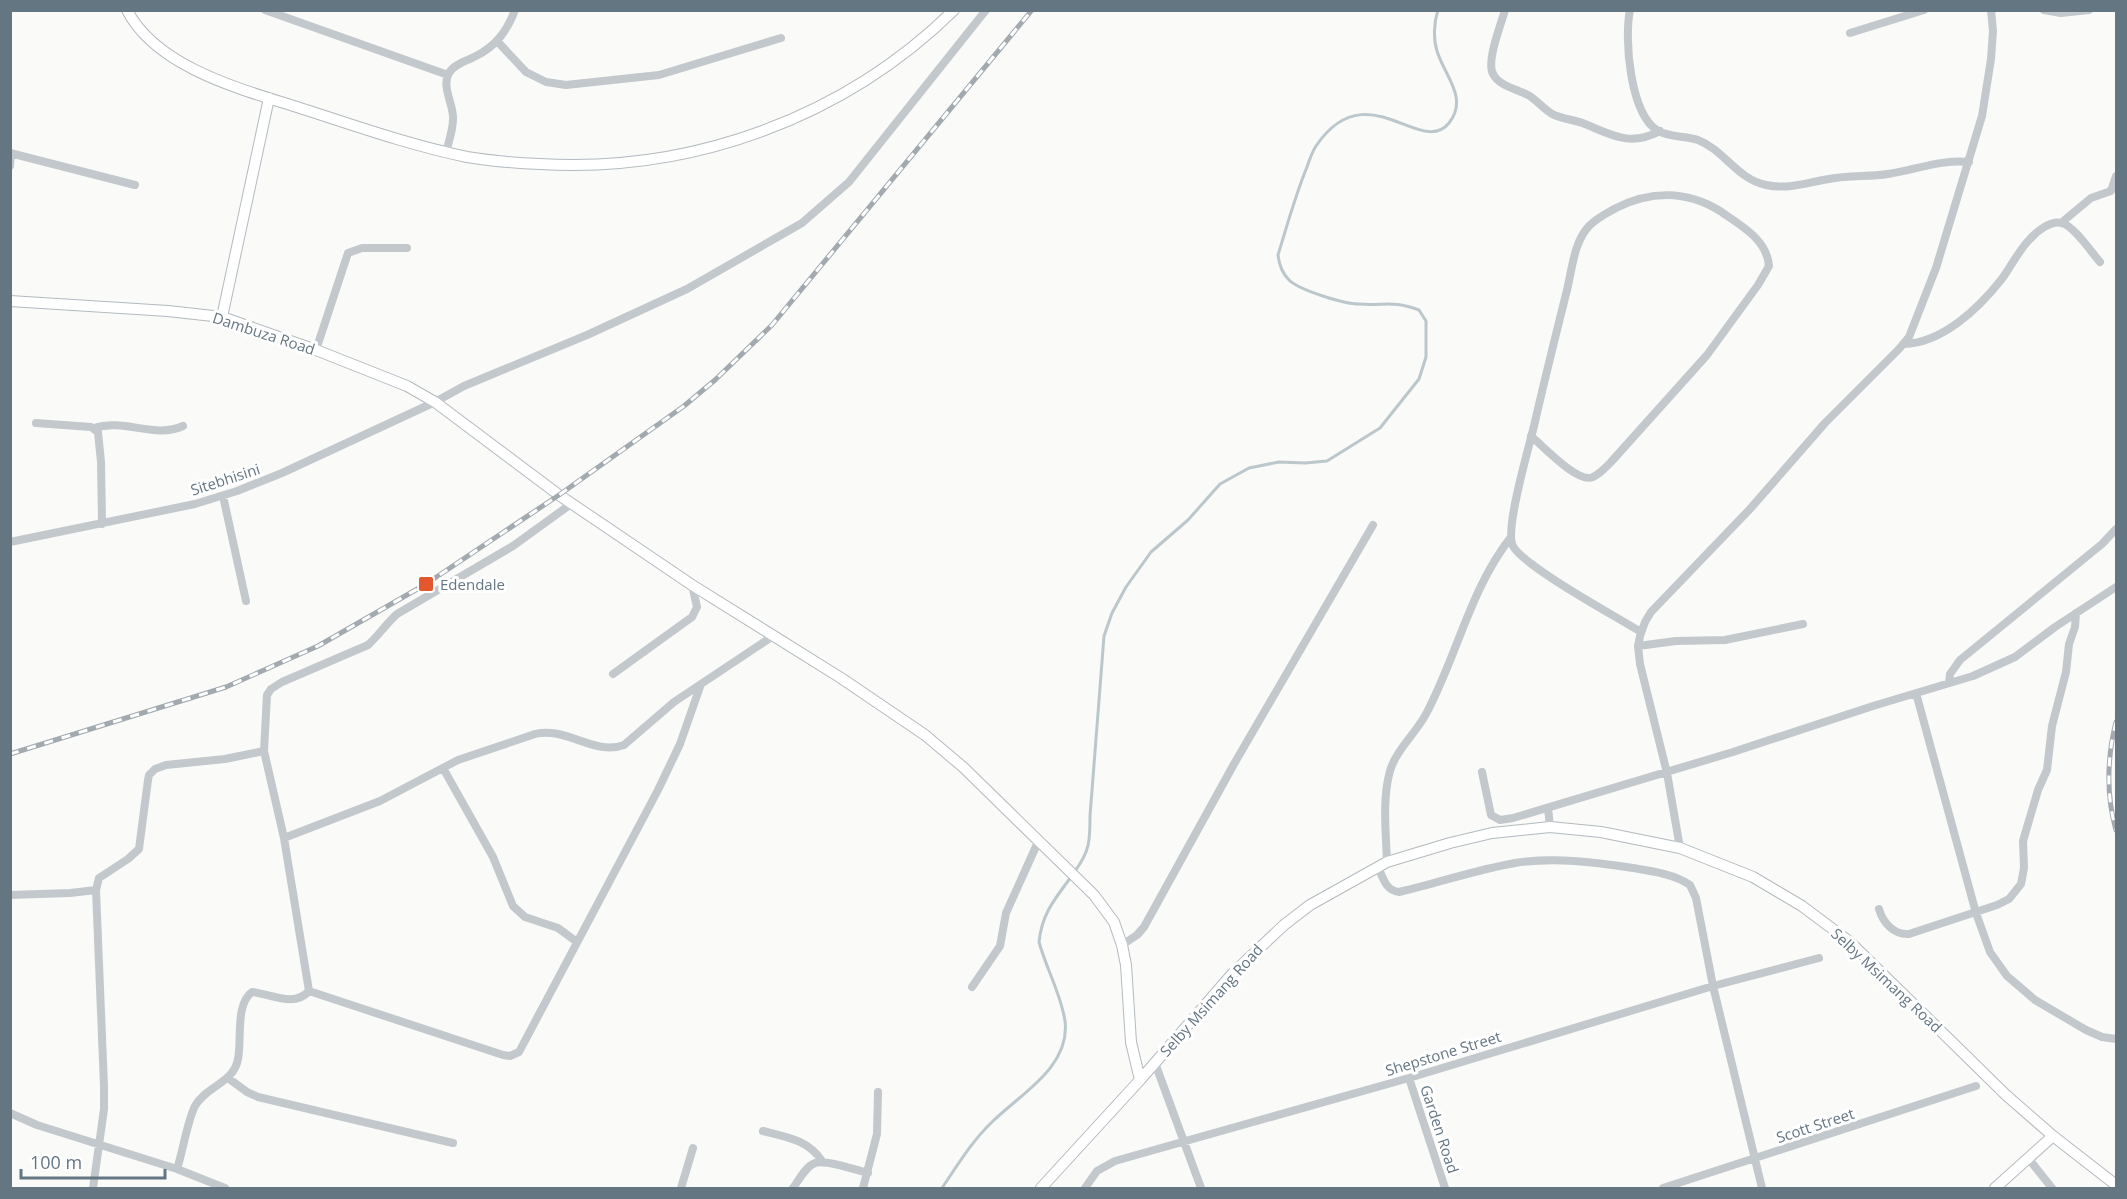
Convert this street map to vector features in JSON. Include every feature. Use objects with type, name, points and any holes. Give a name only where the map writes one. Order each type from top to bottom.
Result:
[{"type":"street","points":[[127,10],[151,40],[187,66],[269,98],[446,152],[500,161],[567,166],[646,161],[719,147],[772,128],[838,96],[902,56],[954,10]]},
{"type":"street","points":[[265,10],[448,75]]},
{"type":"street","points":[[446,152],[453,118],[447,86],[448,75],[454,67],[477,56],[497,41],[508,28],[515,10]]},
{"type":"street","name":"Sitebhisini","points":[[10,542],[102,524],[223,496],[282,473],[435,402],[464,386],[587,335],[687,289],[802,224],[849,182],[986,10]]},
{"type":"street","points":[[1505,10],[1490,63],[1492,73],[1497,80],[1530,96],[1552,114],[1582,123],[1612,137],[1624,140],[1641,138],[1660,131]]},
{"type":"street","points":[[1630,10],[1629,52],[1638,103],[1651,124],[1660,131],[1705,143],[1745,177],[1764,185],[1793,186],[1829,179],[1888,174],[1955,161],[1969,162]]},
{"type":"street","points":[[1850,33],[1924,10]]},
{"type":"street","points":[[1680,848],[1667,773],[1641,668],[1638,646],[1641,632],[1658,604],[1750,509],[1825,423],[1904,344],[1934,274],[1982,116],[1988,86],[1993,31],[1991,10]]},
{"type":"street","points":[[2044,10],[2061,14],[2089,10]]},
{"type":"street","points":[[497,41],[526,72],[546,81],[567,85],[659,75],[781,38]]},
{"type":"street","points":[[222,317],[269,98]]},
{"type":"street","points":[[10,166],[11,153],[135,185]]},
{"type":"street","points":[[1904,344],[1924,342],[1965,316],[2001,280],[2030,239],[2049,225],[2061,223],[2091,198],[2111,190],[2116,176]]},
{"type":"street","points":[[1532,436],[1580,477],[1591,478],[1598,474],[1707,355],[1758,285],[1768,266],[1764,248],[1743,227],[1716,208],[1672,195],[1647,196],[1596,220],[1584,234],[1575,257],[1511,523],[1510,537],[1513,547],[1535,567],[1641,632]]},
{"type":"street","points":[[2061,223],[2079,237],[2100,262]]},
{"type":"street","points":[[316,350],[348,253],[363,248],[407,248]]},
{"type":"street","name":"Dambuza Road","points":[[10,302],[168,311],[222,317],[316,350],[407,386],[435,402],[571,504],[925,735],[963,767],[1047,851],[1094,894],[1114,922],[1122,945],[1127,973],[1131,1042],[1140,1080]]},
{"type":"street","points":[[36,423],[94,428],[120,424],[173,431],[183,426]]},
{"type":"street","points":[[94,428],[100,437],[102,524]]},
{"type":"street","points":[[223,496],[246,601]]},
{"type":"street","points":[[309,991],[284,838],[264,751],[266,699],[271,689],[337,657],[368,645],[376,638],[384,625],[398,615],[513,546],[571,504]]},
{"type":"street","points":[[1122,945],[1144,927],[1234,764],[1373,525]]},
{"type":"street","points":[[1949,683],[1950,674],[1960,660],[2102,544],[2116,529]]},
{"type":"street","points":[[1510,537],[1488,569],[1427,712],[1411,739],[1393,762],[1387,792],[1382,865],[1388,888],[1399,892],[1490,868],[1551,860],[1576,860],[1620,866],[1668,876],[1690,885],[1696,898],[1713,986],[1762,1188]]},
{"type":"street","points":[[614,674],[692,617],[697,607],[692,585]]},
{"type":"street","points":[[1482,772],[1491,814],[1494,818],[1500,820],[1513,818],[1548,808],[1667,773],[1949,683],[2015,657],[2116,587]]},
{"type":"street","points":[[1880,909],[1886,923],[1892,929],[1903,935],[1909,934],[1976,913],[2009,898],[2021,884],[2024,868],[2023,841],[2047,770],[2052,726],[2066,672],[2076,613]]},
{"type":"street","points":[[1638,646],[1676,641],[1725,640],[1803,624]]},
{"type":"street","points":[[284,838],[365,808],[443,768],[498,746],[542,732],[567,735],[606,748],[617,748],[624,745],[674,702],[773,636]]},
{"type":"street","points":[[309,991],[510,1056],[515,1054],[522,1048],[643,819],[680,744],[701,684]]},
{"type":"street","points":[[1916,693],[1976,913],[1994,959],[2023,991],[2086,1030],[2102,1037],[2116,1039]]},
{"type":"street","points":[[93,1188],[100,1145],[104,1086],[96,890],[102,875],[128,860],[140,849],[148,780],[149,775],[155,769],[166,765],[225,759],[264,751]]},
{"type":"street","points":[[443,768],[493,856],[513,906],[525,916],[558,928],[577,942]]},
{"type":"street","points":[[1548,808],[1550,827]]},
{"type":"street","name":"Selby Msimang Road","points":[[1041,1188],[1140,1080],[1233,973],[1284,925],[1310,905],[1382,865],[1450,843],[1492,833],[1550,827],[1601,832],[1680,848],[1753,878],[1802,906],[1850,942],[2006,1095],[2052,1136],[2116,1185]]},
{"type":"street","points":[[972,987],[1000,946],[1006,913],[1038,842]]},
{"type":"street","points":[[10,895],[96,890]]},
{"type":"street","name":"Shepstone Street","points":[[1085,1188],[1092,1176],[1104,1165],[1409,1078],[1713,986],[1819,958]]},
{"type":"street","points":[[177,1169],[194,1108],[210,1089],[228,1078],[235,1070],[243,1008],[249,993],[292,999],[302,998],[309,991]]},
{"type":"street","points":[[1155,1063],[1201,1188]]},
{"type":"street","points":[[228,1078],[258,1097],[453,1143]]},
{"type":"street","name":"Garden Road","points":[[1409,1078],[1445,1188]]},
{"type":"street","name":"Scott Street","points":[[1663,1188],[1976,1086]]},
{"type":"street","points":[[863,1188],[877,1134],[878,1092]]},
{"type":"street","points":[[10,1113],[37,1125],[177,1169],[225,1188]]},
{"type":"street","points":[[763,1131],[801,1141],[815,1151],[822,1161]]},
{"type":"street","points":[[1995,1188],[2052,1136]]},
{"type":"street","points":[[681,1188],[693,1148]]},
{"type":"street","points":[[2028,1158],[2052,1188]]},
{"type":"street","points":[[793,1188],[806,1170],[814,1163],[822,1161],[868,1173]]},
{"type":"waterway","points":[[1075,871],[1084,857],[1089,839],[1104,636],[1112,613],[1126,587],[1151,552],[1188,520],[1220,484],[1249,468],[1279,462],[1327,461],[1380,428],[1419,379],[1426,357],[1426,321],[1419,310],[1395,304],[1352,303],[1312,292],[1289,280],[1281,268],[1278,255],[1312,154],[1316,146],[1335,125],[1354,116],[1373,115],[1424,131],[1437,131],[1449,123],[1455,114],[1456,96],[1436,46],[1434,30],[1438,10]]},
{"type":"waterway","points":[[942,1188],[978,1137],[1041,1079],[1060,1052],[1065,1037],[1065,1021],[1039,942],[1046,914],[1071,877]]},
{"type":"railway","points":[[10,754],[226,687],[318,646],[426,584],[559,495],[684,406],[715,380],[772,325],[1032,10]]},
{"type":"railway","points":[[2116,722],[2109,776],[2116,830]]},
{"type":"place","name":"Edendale","points":[[426,584]]}]
